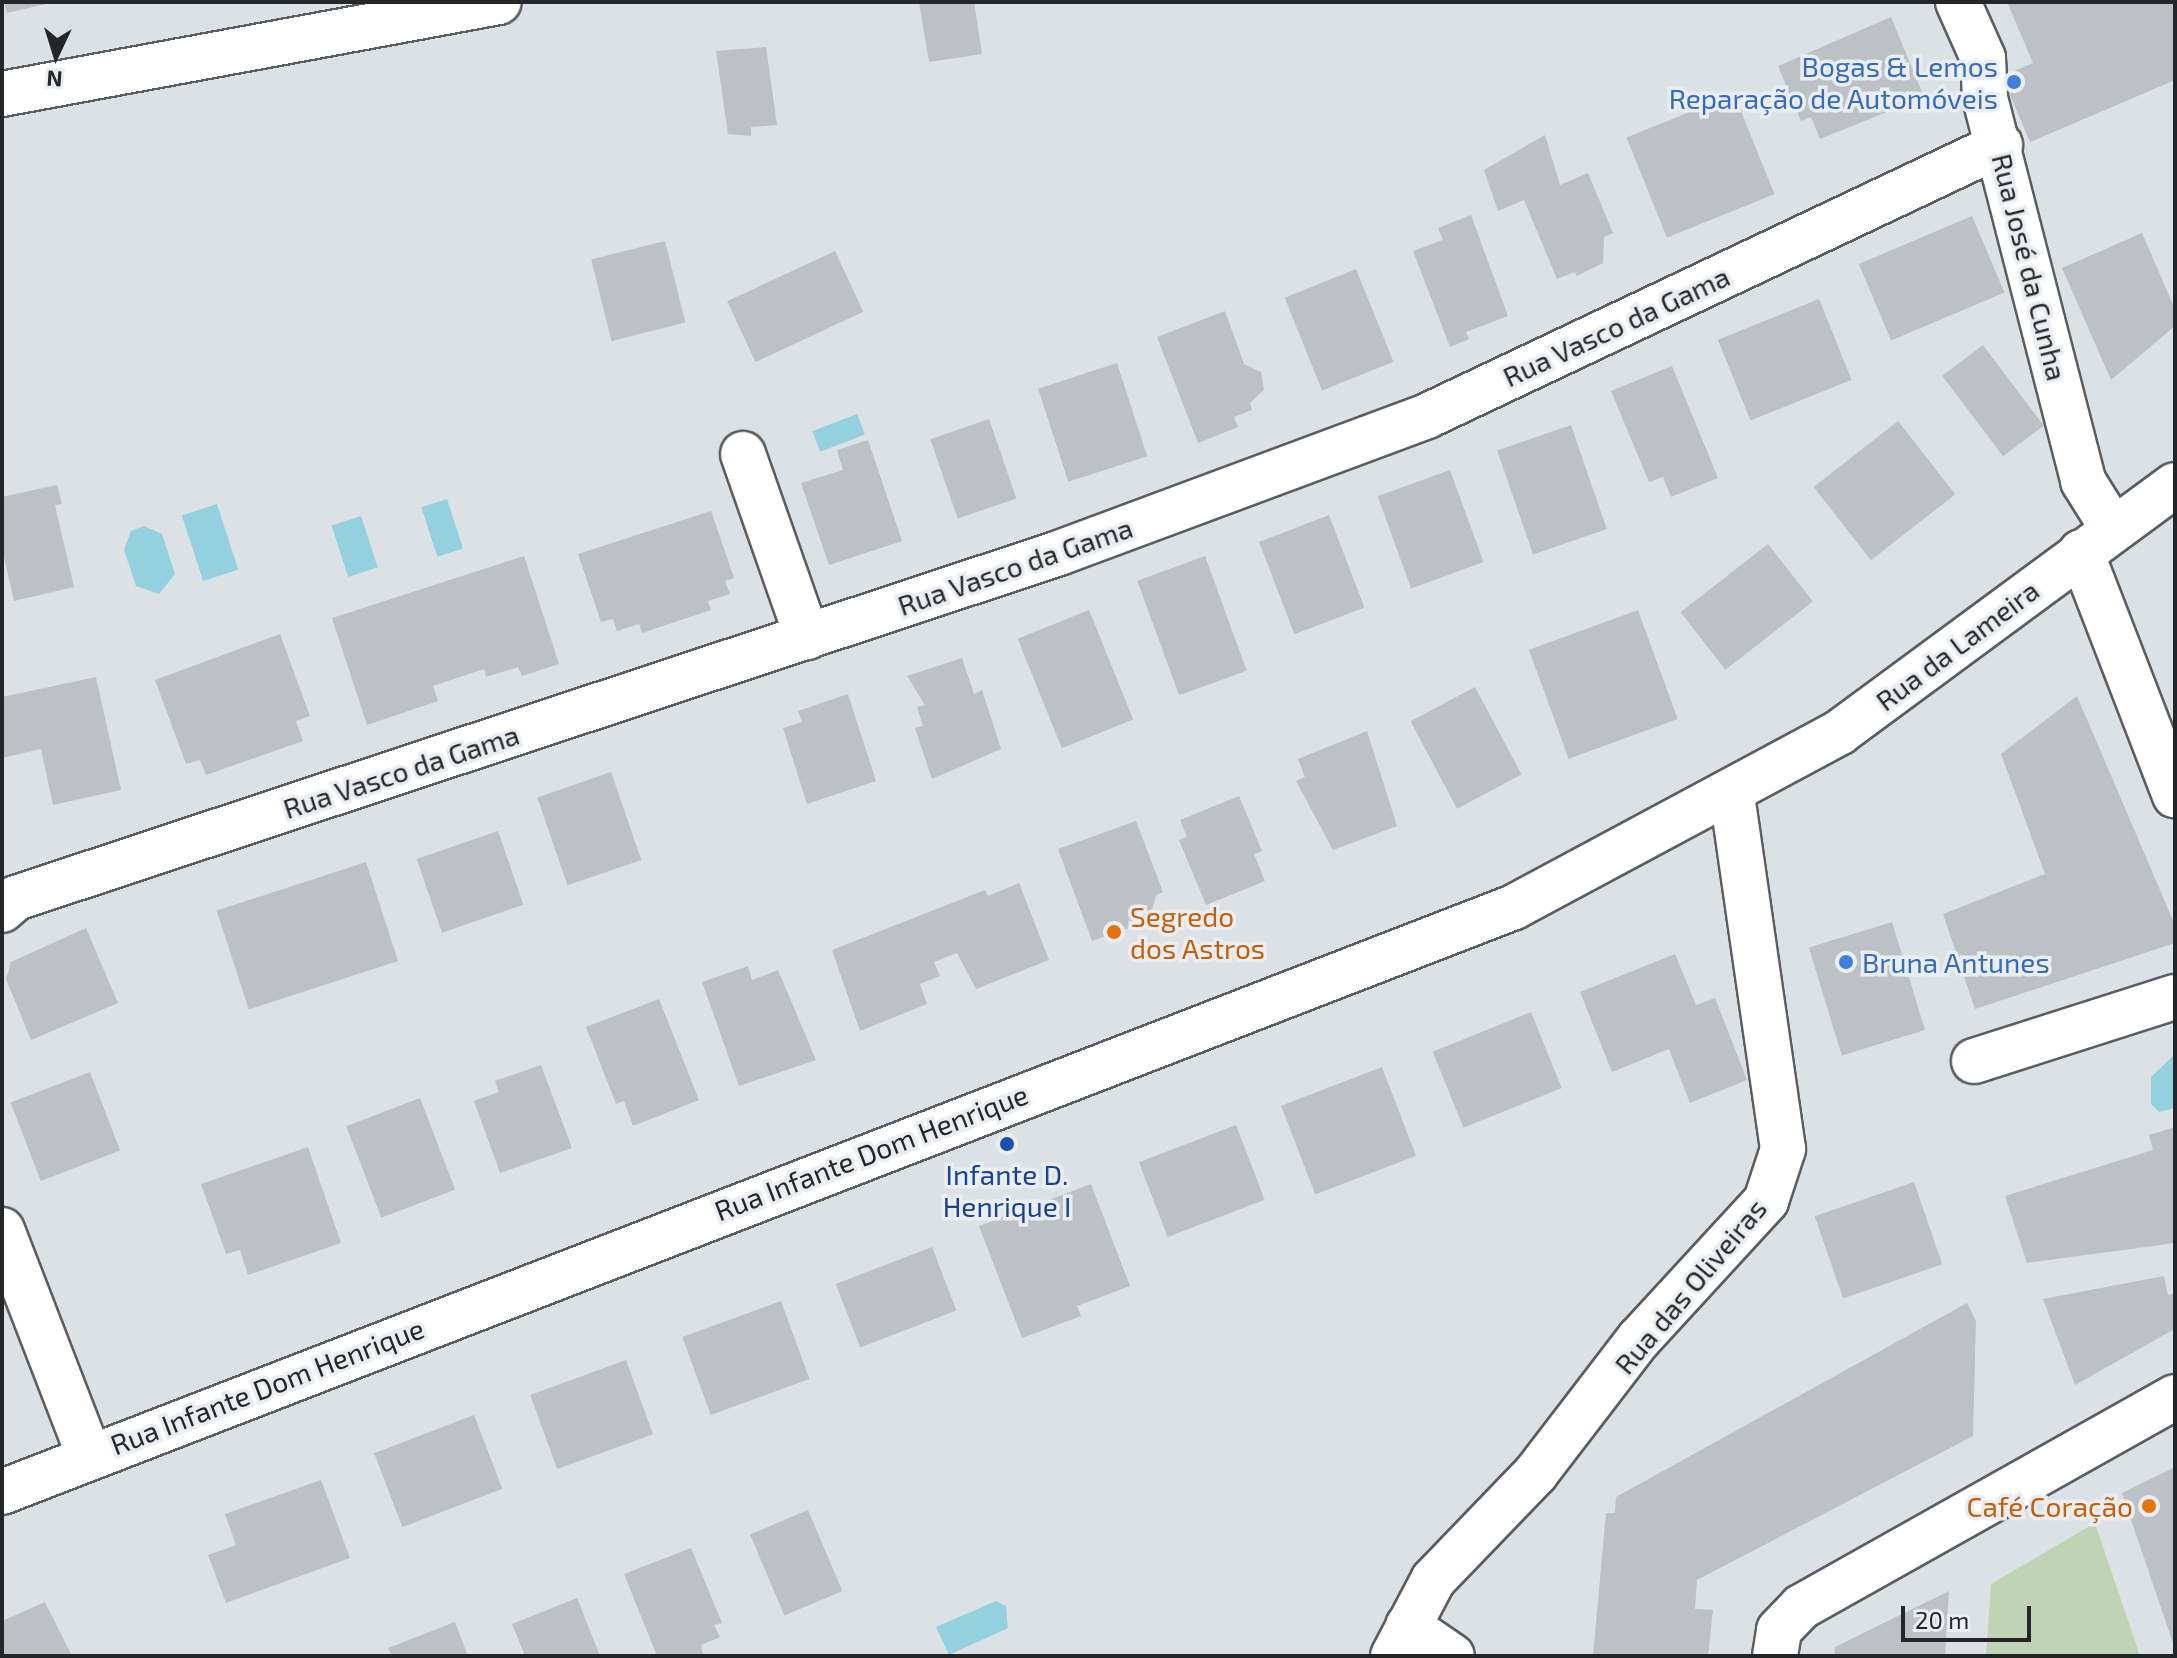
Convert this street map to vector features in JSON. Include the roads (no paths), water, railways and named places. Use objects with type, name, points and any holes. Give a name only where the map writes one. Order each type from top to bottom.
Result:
[{"type":"street","points":[[2,94],[499,2]]},
{"type":"street","name":"Rua José da Cunha","points":[[1958,2],[1983,58],[1985,98],[2000,145],[2097,541],[2175,796]]},
{"type":"street","name":"Rua Vasco da Gama","points":[[2,910],[16,898],[1059,553],[1427,416],[2000,145]]},
{"type":"street","points":[[743,454],[807,637]]},
{"type":"street","name":"Rua da Lameira","points":[[1732,795],[1840,732],[2175,485]]},
{"type":"street","name":"Rua Infante Dom Henrique","points":[[2,1492],[89,1455],[1514,907],[1732,795]]},
{"type":"street","name":"Rua das Oliveiras","points":[[1400,1641],[1433,1580],[1536,1473],[1639,1339],[1766,1201],[1783,1149],[1732,795]]},
{"type":"street","points":[[1974,1061],[2175,997]]},
{"type":"street","points":[[2,1230],[89,1455]]},
{"type":"street","points":[[1775,1656],[1779,1630],[1801,1607],[2175,1397]]},
{"type":"street","points":[[1400,1641],[1452,1656]]},
{"type":"water","points":[[857,414],[865,435],[820,452],[812,431]]},
{"type":"water","points":[[447,499],[463,548],[437,557],[421,507]]},
{"type":"water","points":[[217,504],[238,570],[203,581],[182,515]]},
{"type":"water","points":[[361,516],[378,567],[348,577],[332,526]]},
{"type":"water","points":[[144,526],[162,534],[175,574],[159,594],[136,586],[124,550],[131,531]]},
{"type":"water","points":[[2175,1054],[2175,1108],[2159,1112],[2151,1104],[2151,1077]]},
{"type":"water","points":[[996,1601],[1006,1606],[1008,1628],[949,1655],[936,1627]]},
{"type":"place","name":"Bogas & Lemos Reparação de Automóveis","points":[[2014,82]]},
{"type":"place","name":"Segredo dos Astros","points":[[1114,932]]},
{"type":"place","name":"Bruna Antunes","points":[[1846,962]]},
{"type":"place","name":"Infante D. Henrique I","points":[[1007,1144]]},
{"type":"place","name":"Café Coração","points":[[2149,1506]]}]
